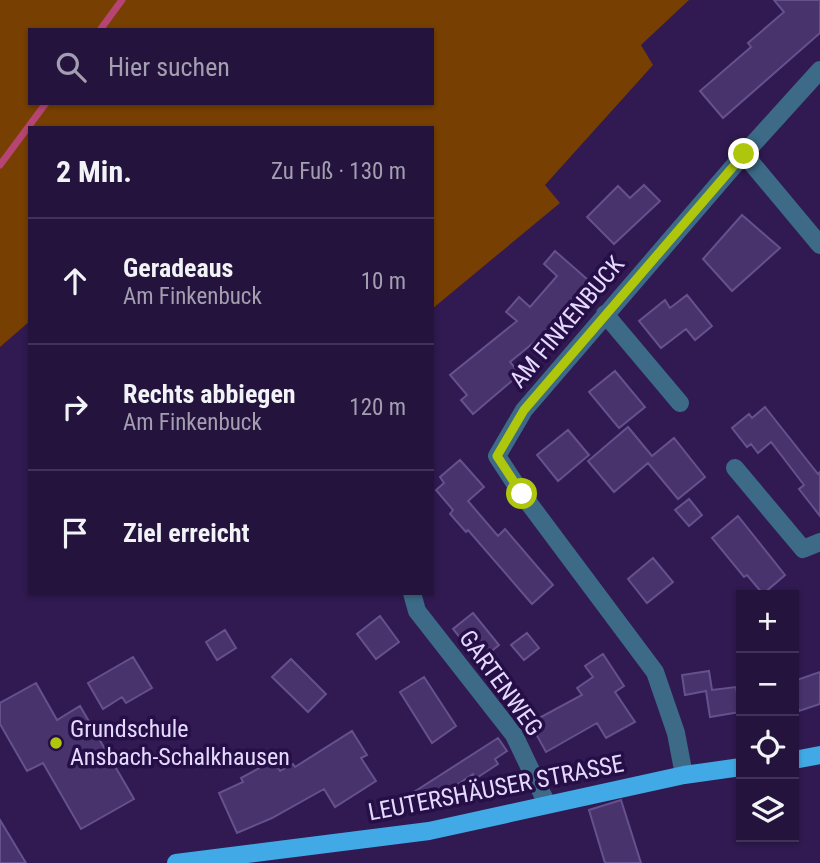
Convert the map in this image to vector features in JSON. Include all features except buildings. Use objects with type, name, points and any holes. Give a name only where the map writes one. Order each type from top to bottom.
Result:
[{"type":"main road","points":[[799,759],[820,755]]},
{"type":"main road","name":"LEUTERSHÄUSER STRASSE","points":[[176,863],[429,831],[684,775],[736,768]]},
{"type":"street","name":"AM FINKENBUCK","points":[[684,775],[676,733],[655,672],[522,494],[497,456],[524,410],[744,154],[820,70]]},
{"type":"street","points":[[744,154],[820,245]]},
{"type":"street","points":[[605,314],[680,403]]},
{"type":"street","points":[[735,468],[811,545]]},
{"type":"street","name":"GARTENWEG","points":[[413,595],[417,611],[513,735],[547,804]]},
{"type":"shaded area","points":[[0,0],[689,0],[641,45],[653,65],[545,185],[560,203],[434,307],[434,126],[28,126],[28,323],[0,347]]},
{"type":"waterway","points":[[101,28],[122,0]]},
{"type":"waterway","points":[[29,126],[45,105]]},
{"type":"waterway","points":[[0,165],[28,127]]},
{"type":"place","name":"Grundschule Ansbach-Schalkhausen","points":[[56,743]]},
{"type":"route","points":[[522,494],[497,456],[524,410],[744,154]]}]
